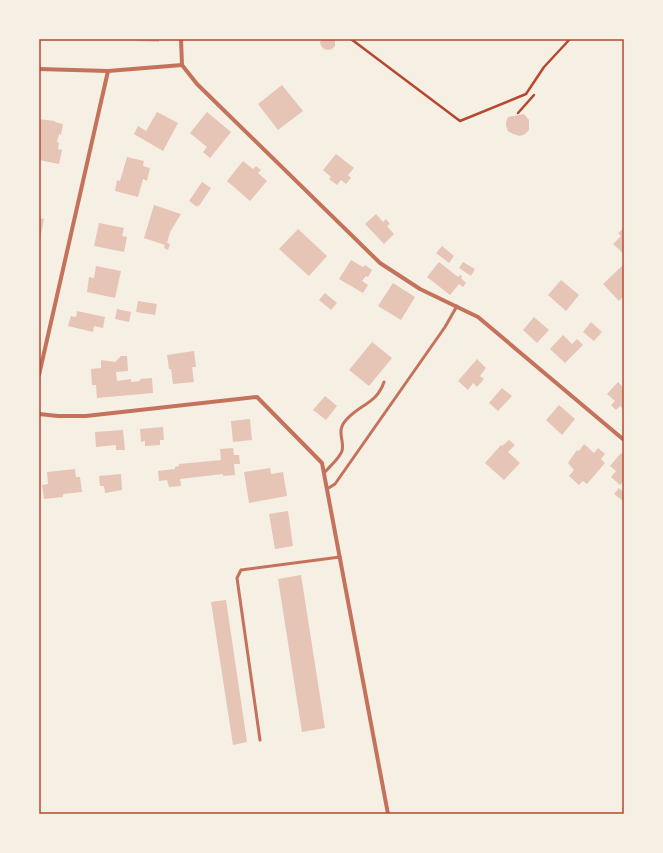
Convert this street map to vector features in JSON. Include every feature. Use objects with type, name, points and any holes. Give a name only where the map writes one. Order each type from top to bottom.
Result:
[{"type":"street","points":[[181,39],[182,65],[197,84],[380,263],[420,289],[478,317],[624,440]]},
{"type":"street","points":[[39,69],[108,71],[182,65]]},
{"type":"street","points":[[39,376],[108,71]]},
{"type":"street","points":[[39,414],[86,416],[256,397],[322,463],[388,814]]},
{"type":"lane","points":[[327,489],[335,484],[431,347],[457,306]]},
{"type":"lane","points":[[324,473],[342,451],[340,431],[346,419],[381,392],[384,382]]},
{"type":"lane","points":[[260,740],[237,578],[241,570],[340,557]]},
{"type":"path","points":[[351,39],[460,121],[526,94],[544,67],[570,39]]},
{"type":"path","points":[[518,113],[534,96]]},
{"type":"building","points":[[137,39],[159,39],[159,42],[137,41]]},
{"type":"building","points":[[322,39],[335,39],[335,46],[332,49],[324,49],[320,42]]},
{"type":"building","points":[[282,85],[303,111],[278,130],[258,104]]},
{"type":"building","points":[[157,112],[178,123],[163,151],[134,134],[138,126],[146,131]]},
{"type":"building","points":[[207,112],[231,132],[210,158],[203,152],[207,147],[190,133]]},
{"type":"building","points":[[524,114],[529,120],[529,130],[520,136],[508,131],[506,122],[508,117]]},
{"type":"building","points":[[39,119],[55,121],[63,124],[61,135],[59,134],[57,142],[59,143],[58,149],[62,150],[59,164],[39,160]]},
{"type":"building","points":[[336,154],[354,168],[348,175],[351,178],[346,184],[341,180],[337,185],[329,179],[331,177],[323,170]]},
{"type":"building","points":[[127,157],[144,161],[143,166],[150,168],[147,181],[143,179],[138,197],[115,191],[117,180],[120,181]]},
{"type":"building","points":[[243,161],[253,169],[256,166],[261,170],[258,173],[267,181],[250,201],[227,181]]},
{"type":"building","points":[[202,182],[211,188],[197,207],[189,201]]},
{"type":"building","points":[[154,205],[181,214],[170,232],[167,243],[170,244],[168,250],[164,248],[165,245],[144,238]]},
{"type":"building","points":[[376,214],[383,222],[386,219],[390,224],[387,226],[394,234],[384,244],[365,224]]},
{"type":"building","points":[[39,218],[44,219],[40,240],[39,240]]},
{"type":"building","points":[[99,223],[124,228],[122,236],[127,237],[124,252],[94,246]]},
{"type":"building","points":[[624,228],[624,254],[613,244],[621,236],[618,233]]},
{"type":"building","points":[[298,229],[327,256],[309,276],[279,249]]},
{"type":"building","points":[[442,246],[454,256],[449,263],[436,253]]},
{"type":"building","points":[[351,260],[363,267],[365,265],[372,270],[368,277],[366,276],[362,281],[368,285],[363,293],[339,279]]},
{"type":"building","points":[[439,262],[458,277],[460,275],[462,276],[461,278],[466,283],[463,287],[459,284],[450,295],[427,277]]},
{"type":"building","points":[[463,262],[475,269],[471,276],[459,268]]},
{"type":"building","points":[[624,264],[624,296],[619,301],[603,284]]},
{"type":"building","points":[[96,266],[121,271],[115,298],[87,292],[89,277],[94,278]]},
{"type":"building","points":[[561,280],[579,295],[566,311],[548,295]]},
{"type":"building","points":[[393,283],[415,297],[401,320],[378,306]]},
{"type":"building","points":[[325,293],[337,303],[331,310],[319,300]]},
{"type":"building","points":[[138,301],[157,304],[155,315],[136,312]]},
{"type":"building","points":[[117,309],[131,312],[129,322],[115,319]]},
{"type":"building","points":[[77,311],[105,317],[103,328],[94,326],[93,332],[68,326],[71,316],[76,317]]},
{"type":"building","points":[[534,317],[549,330],[537,343],[523,330]]},
{"type":"building","points":[[591,322],[602,332],[594,341],[583,332]]},
{"type":"building","points":[[563,335],[572,344],[577,339],[583,345],[565,363],[550,349]]},
{"type":"building","points":[[372,342],[392,358],[369,386],[349,370]]},
{"type":"building","points":[[194,351],[196,367],[192,367],[194,382],[173,384],[167,355]]},
{"type":"building","points":[[121,356],[127,356],[128,371],[116,372],[117,381],[131,379],[131,382],[140,381],[140,379],[152,378],[153,393],[97,398],[96,385],[92,385],[91,369],[101,368],[101,360],[115,362]]},
{"type":"building","points":[[477,359],[486,368],[480,376],[484,379],[477,387],[473,383],[468,390],[458,381]]},
{"type":"building","points":[[618,382],[624,388],[624,410],[620,406],[616,410],[611,405],[615,401],[607,394]]},
{"type":"building","points":[[502,388],[512,396],[498,411],[489,403]]},
{"type":"building","points":[[325,396],[337,406],[326,420],[313,410]]},
{"type":"building","points":[[559,405],[575,419],[562,435],[546,420]]},
{"type":"building","points":[[250,419],[252,440],[233,442],[231,421]]},
{"type":"building","points":[[163,427],[164,440],[160,440],[160,445],[145,446],[145,441],[141,442],[140,429]]},
{"type":"building","points":[[123,430],[125,450],[116,450],[116,445],[96,447],[95,432]]},
{"type":"building","points":[[509,440],[515,445],[508,452],[520,463],[504,480],[485,463],[501,445],[502,446]]},
{"type":"building","points":[[584,444],[594,453],[598,448],[605,454],[601,459],[605,463],[587,484],[583,481],[579,485],[569,476],[574,470],[568,463],[577,450],[579,451]]},
{"type":"building","points":[[233,448],[234,455],[239,455],[240,464],[234,464],[235,475],[223,476],[223,474],[180,479],[181,486],[169,487],[167,480],[159,481],[158,471],[175,469],[175,467],[179,466],[179,464],[221,460],[220,449]]},
{"type":"building","points":[[621,453],[624,455],[624,481],[620,485],[611,477],[616,471],[610,466]]},
{"type":"building","points":[[270,468],[271,474],[283,472],[287,496],[249,503],[244,472]]},
{"type":"building","points":[[75,469],[76,477],[80,477],[82,492],[63,494],[63,497],[44,499],[42,485],[48,484],[47,472]]},
{"type":"building","points":[[121,474],[122,490],[105,493],[104,486],[100,486],[99,476]]},
{"type":"building","points":[[619,488],[624,493],[623,501],[614,494]]},
{"type":"building","points":[[288,511],[293,546],[275,549],[269,514]]},
{"type":"building","points":[[301,575],[325,728],[302,732],[278,579]]},
{"type":"building","points":[[226,600],[247,742],[233,745],[211,602]]}]
